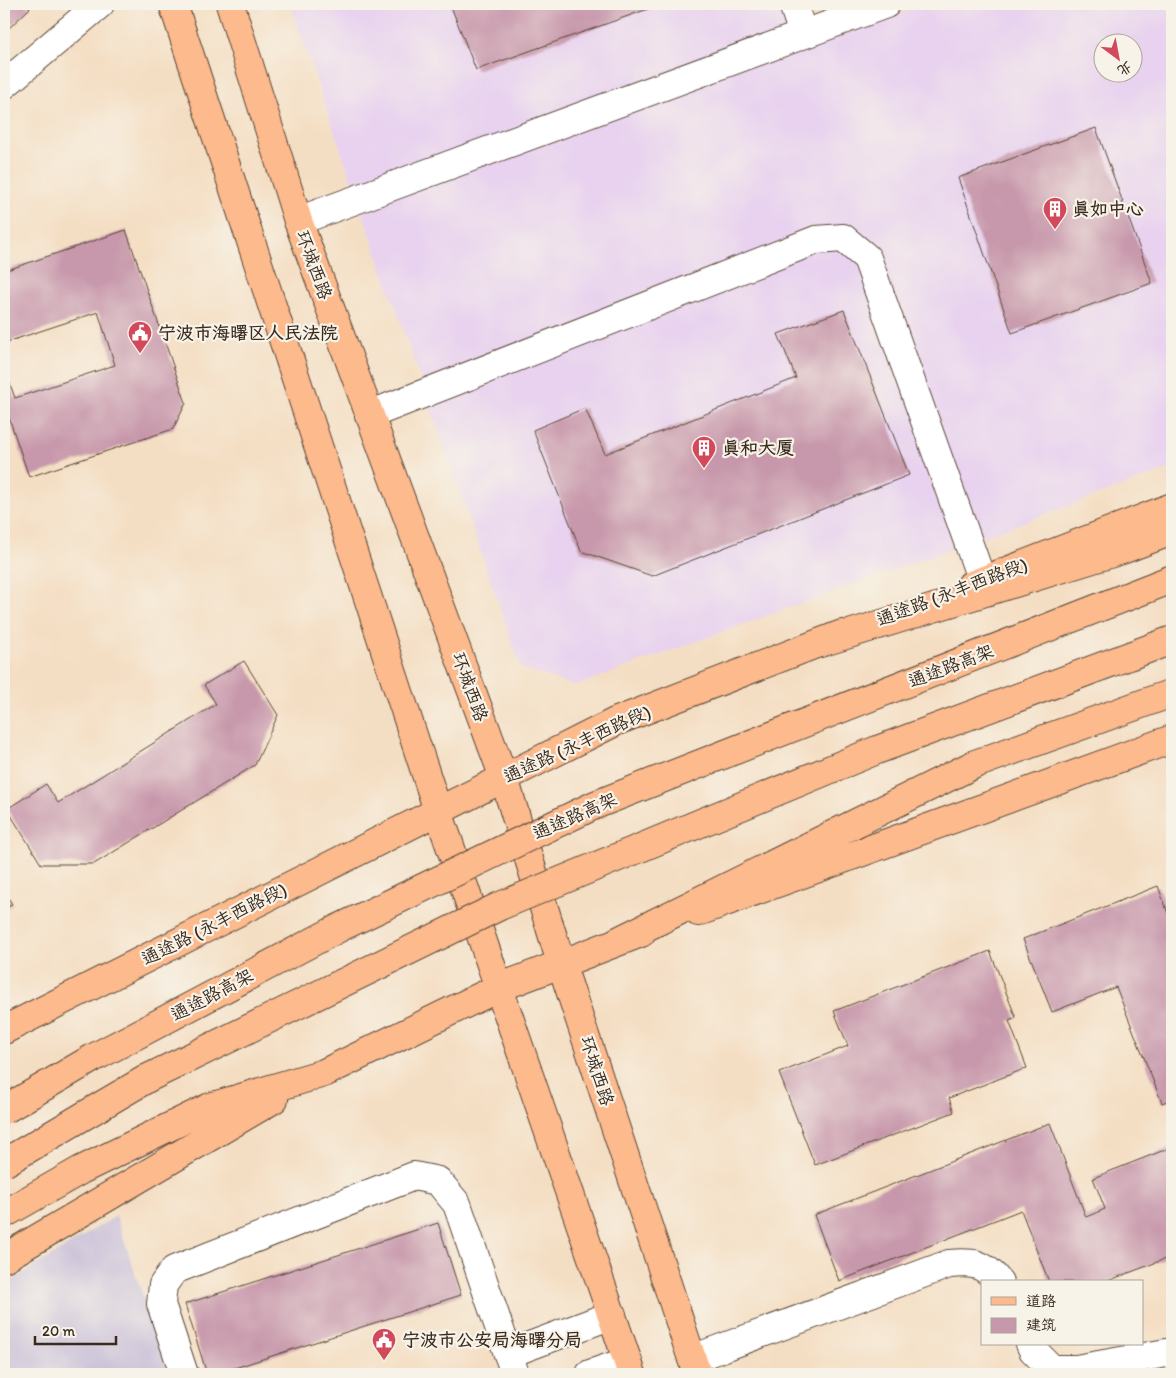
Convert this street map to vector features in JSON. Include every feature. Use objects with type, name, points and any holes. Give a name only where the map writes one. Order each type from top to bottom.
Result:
[{"type":"main road","points":[[174,4],[438,811],[630,1368]]},
{"type":"main road","name":"环城西路","points":[[230,4],[298,221],[504,778],[562,963],[694,1367]]},
{"type":"main road","name":"通途路 (永丰西路段)","points":[[4,1030],[617,721],[1172,507]]},
{"type":"main road","points":[[820,643],[1122,550],[1172,531]]},
{"type":"main road","name":"通途路高架","points":[[4,1110],[93,1058],[339,928],[595,805],[1172,579]]},
{"type":"main road","points":[[4,1163],[148,1078],[500,906],[877,750],[1172,640]]},
{"type":"main road","points":[[618,941],[975,764],[1172,693]]},
{"type":"main road","points":[[4,1258],[287,1091],[498,988],[618,941],[1172,739]]},
{"type":"main road","points":[[4,1214],[81,1170],[210,1107],[324,1073]]},
{"type":"street","points":[[4,85],[100,4]]},
{"type":"street","points":[[793,4],[803,34]]},
{"type":"street","points":[[298,221],[886,4]]},
{"type":"street","points":[[369,415],[816,240],[843,238],[867,258],[982,581]]},
{"type":"street","points":[[184,1374],[161,1304],[163,1285],[174,1270],[414,1176],[438,1180],[457,1204],[511,1364],[612,1315]]},
{"type":"street","points":[[694,1367],[949,1264],[972,1262],[991,1271],[998,1280]]},
{"type":"street","points":[[1031,1346],[1052,1369],[1076,1369],[1156,1357],[1172,1352]]},
{"type":"street","points":[[590,1374],[630,1368]]},
{"type":"shaded area","name":"真如中心","points":[[290,4],[780,4],[796,51],[927,4],[1172,4],[1172,468],[575,686],[521,668]]},
{"type":"shaded area","points":[[116,1216],[169,1374],[4,1374],[4,1285]]},
{"type":"building","points":[[4,4],[26,4],[30,8],[4,33]]},
{"type":"building","points":[[450,4],[662,4],[476,70]]},
{"type":"building","name":"真如中心","points":[[1096,128],[1152,283],[1012,333],[958,178]]},
{"type":"building","name":"宁波市海曙区人民法院","points":[[126,230],[186,403],[173,429],[29,477],[4,403],[4,367],[15,398],[115,365],[98,312],[4,343],[4,271]]},
{"type":"building","points":[[844,310],[909,475],[652,576],[581,551],[533,430],[585,408],[605,454],[796,378],[778,334]]},
{"type":"building","points":[[244,661],[278,715],[255,765],[94,864],[41,864],[7,809],[46,784],[58,803],[216,704],[204,685]]},
{"type":"building","points":[[1158,886],[1170,919],[1172,918],[1172,1099],[1162,1103],[1116,987],[1052,1012],[1023,939]]},
{"type":"building","points":[[4,891],[12,904],[4,910]]},
{"type":"building","points":[[990,951],[1016,1018],[1009,1021],[1027,1068],[949,1098],[954,1112],[815,1165],[779,1073],[848,1046],[834,1011]]},
{"type":"building","points":[[1050,1123],[1086,1217],[1105,1209],[1093,1178],[1172,1147],[1172,1278],[1165,1259],[1110,1280],[1048,1280],[1021,1210],[839,1281],[814,1215]]},
{"type":"building","points":[[438,1223],[461,1295],[216,1374],[207,1374],[185,1304]]},
{"type":"place","name":"真如中心","points":[[1055,230]]},
{"type":"place","name":"宁波市海曙区人民法院","points":[[140,354]]},
{"type":"place","name":"真和大厦","points":[[704,469]]},
{"type":"place","name":"宁波市公安局海曙分局","points":[[384,1361]]}]
